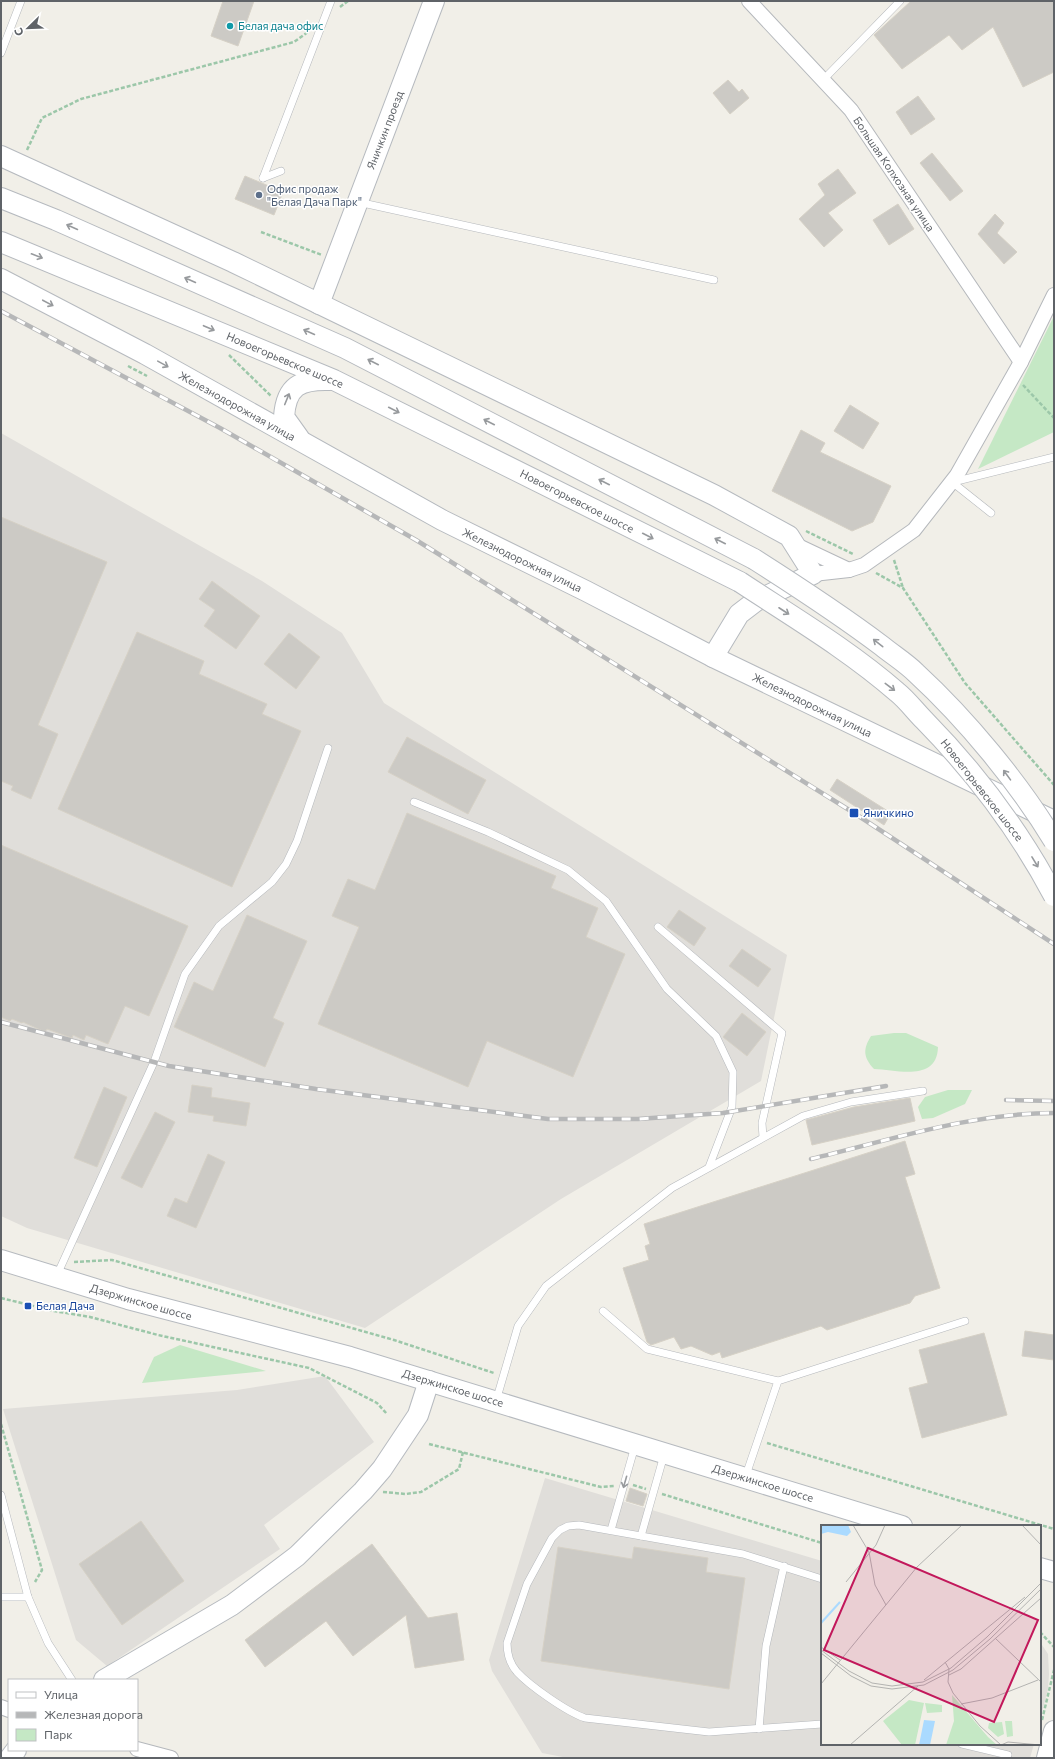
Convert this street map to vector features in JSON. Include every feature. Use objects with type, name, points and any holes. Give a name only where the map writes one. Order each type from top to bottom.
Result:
[{"type":"main road","name":"Яничкин проезд","points":[[319,304],[434,1]]},
{"type":"main road","points":[[1,156],[226,259],[714,495],[789,536],[813,574],[756,601],[739,614],[713,657]]},
{"type":"main road","points":[[1,198],[56,220],[345,348],[754,559],[861,630],[915,672],[962,719],[995,758],[1054,841]]},
{"type":"main road","name":"Новоегорьевское шоссе","points":[[1,242],[334,380],[740,582],[846,652],[897,692],[942,738],[973,775],[1022,842],[1054,896]]},
{"type":"main road","name":"Железнодорожная улица","points":[[1,279],[145,354],[442,520],[586,591],[713,657],[1054,821]]},
{"type":"main road","points":[[305,444],[292,431],[284,417],[285,403],[290,392],[300,383],[314,379],[334,380]]},
{"type":"main road","name":"Дзержинское шоссе","points":[[1,1260],[59,1270],[183,1314],[350,1357],[899,1525]]},
{"type":"main road","points":[[106,1679],[232,1605],[297,1556],[363,1491],[382,1469],[418,1415],[429,1381]]},
{"type":"main road","points":[[1041,1568],[1054,1572]]},
{"type":"main road","points":[[1047,1758],[1048,1727]]},
{"type":"street","name":"Большая Колхозная улица","points":[[749,1],[851,110],[1021,362]]},
{"type":"street","points":[[813,574],[849,570],[864,565],[891,548],[914,530],[952,482],[976,442],[1021,362],[1054,295]]},
{"type":"street","points":[[794,544],[849,570]]},
{"type":"street","points":[[138,1749],[171,1758]]},
{"type":"lane","points":[[1,53],[21,1]]},
{"type":"lane","points":[[281,171],[263,178],[330,1]]},
{"type":"lane","points":[[823,80],[900,1]]},
{"type":"lane","points":[[358,202],[714,280]]},
{"type":"lane","points":[[952,482],[1054,457]]},
{"type":"lane","points":[[952,482],[991,513]]},
{"type":"lane","points":[[59,1270],[154,1062],[185,974],[219,926],[272,882],[286,864],[296,841],[328,748]]},
{"type":"lane","points":[[414,802],[488,832],[568,870],[606,901],[667,989],[716,1036],[733,1072],[732,1107],[709,1167]]},
{"type":"lane","points":[[658,927],[782,1033],[762,1122],[763,1137]]},
{"type":"lane","points":[[496,1401],[518,1326],[546,1286],[672,1188],[803,1116],[851,1102],[923,1091]]},
{"type":"lane","points":[[603,1311],[647,1349],[778,1381],[965,1321]]},
{"type":"lane","points":[[745,1478],[778,1381]]},
{"type":"lane","points":[[611,1530],[636,1444]]},
{"type":"lane","points":[[641,1536],[664,1453]]},
{"type":"lane","points":[[1,1495],[28,1597],[48,1643],[71,1679]]},
{"type":"lane","points":[[821,1579],[743,1554],[611,1530],[579,1525],[568,1526],[560,1530],[552,1538],[527,1584],[507,1643],[508,1654],[517,1672],[572,1714],[584,1718],[709,1732],[821,1724]]},
{"type":"lane","points":[[758,1729],[766,1646],[784,1566]]},
{"type":"lane","points":[[1,1597],[28,1597]]},
{"type":"lane","points":[[966,1745],[1008,1756]]},
{"type":"path","points":[[20,165],[42,118],[81,99],[294,42],[348,1]]},
{"type":"path","points":[[1014,375],[1054,418]]},
{"type":"path","points":[[891,548],[903,588],[965,683],[1054,785]]},
{"type":"path","points":[[864,565],[903,588]]},
{"type":"path","points":[[59,1270],[112,1260],[394,1340],[503,1376]]},
{"type":"path","points":[[1,1298],[54,1311],[90,1317],[173,1339],[309,1368],[377,1403],[387,1414]]},
{"type":"path","points":[[1,1424],[42,1570],[28,1597]]},
{"type":"path","points":[[758,1440],[1041,1525]]},
{"type":"path","points":[[363,1491],[406,1494],[421,1492],[459,1469],[463,1452]]},
{"type":"path","points":[[1041,1525],[1054,1529]]},
{"type":"path","points":[[1041,1633],[1054,1647]]},
{"type":"path","points":[[1048,1727],[1054,1670]]},
{"type":"shaded area","points":[[1,433],[262,581],[342,633],[384,703],[787,955],[761,1081],[561,1199],[365,1328],[27,1228],[1,1216]]},
{"type":"shaded area","points":[[325,1376],[374,1442],[264,1525],[280,1549],[107,1666],[76,1640],[3,1409],[237,1390]]},
{"type":"shaded area","points":[[545,1478],[821,1561],[821,1745],[1034,1745],[1030,1758],[568,1758],[542,1753],[492,1671],[489,1660]]},
{"type":"shaded area","points":[[1041,1644],[1048,1654],[1048,1689],[1041,1716]]},
{"type":"green space","points":[[1054,316],[1054,432],[978,469]]},
{"type":"green space","points":[[906,1033],[938,1047],[936,1058],[931,1065],[924,1070],[915,1072],[874,1069],[870,1065],[865,1053],[868,1041],[871,1036]]},
{"type":"green space","points":[[948,1090],[972,1090],[965,1104],[933,1118],[922,1119],[918,1107],[925,1097]]},
{"type":"green space","points":[[180,1345],[266,1371],[142,1383],[154,1357]]},
{"type":"building","name":"Белая дача офис","points":[[223,1],[254,1],[238,46],[211,36]]},
{"type":"building","points":[[911,1],[1054,1],[1054,72],[1023,87],[993,27],[962,50],[949,35],[902,69],[874,35]]},
{"type":"building","points":[[728,80],[739,92],[742,89],[749,98],[730,114],[713,93]]},
{"type":"building","points":[[918,96],[935,119],[911,135],[896,112]]},
{"type":"building","points":[[932,153],[963,191],[950,201],[920,163]]},
{"type":"building","points":[[838,169],[856,193],[828,213],[843,230],[824,247],[799,219],[825,195],[818,184]]},
{"type":"building","name":"Офис продаж \"Белая Дача Парк\"","points":[[245,176],[283,192],[274,215],[235,199]]},
{"type":"building","points":[[898,204],[914,229],[889,245],[873,220]]},
{"type":"building","points":[[995,214],[1004,223],[997,233],[1017,252],[1004,264],[978,234]]},
{"type":"building","points":[[850,405],[879,423],[863,449],[834,431]]},
{"type":"building","points":[[801,430],[825,443],[820,452],[891,486],[873,522],[852,531],[772,491]]},
{"type":"building","points":[[1,517],[107,562],[38,725],[58,734],[31,799],[11,790],[13,786],[1,781]]},
{"type":"building","points":[[212,581],[260,616],[236,649],[204,626],[215,610],[199,599]]},
{"type":"building","points":[[137,632],[204,661],[199,674],[267,704],[262,714],[301,731],[232,887],[58,809]]},
{"type":"building","points":[[289,633],[320,657],[296,689],[264,664]]},
{"type":"building","points":[[407,737],[486,780],[468,814],[388,772]]},
{"type":"building","points":[[837,779],[891,813],[884,825],[830,790]]},
{"type":"building","points":[[407,813],[556,876],[551,888],[598,908],[586,937],[625,954],[573,1077],[487,1041],[468,1087],[318,1024],[359,927],[332,916],[348,879],[375,890]]},
{"type":"building","points":[[1,845],[188,926],[149,1016],[125,1006],[108,1044],[86,1035],[84,1040],[73,1035],[72,1038],[47,1029],[45,1032],[23,1022],[22,1023],[12,1019],[10,1021],[1,1017]]},
{"type":"building","points":[[679,910],[706,928],[694,946],[667,927]]},
{"type":"building","points":[[247,915],[307,941],[273,1018],[284,1023],[265,1067],[174,1027],[194,982],[213,991]]},
{"type":"building","points":[[742,949],[771,969],[758,987],[729,966]]},
{"type":"building","points":[[742,1013],[766,1032],[747,1056],[723,1037]]},
{"type":"building","points":[[192,1085],[212,1088],[211,1097],[250,1103],[246,1126],[213,1121],[214,1116],[188,1112]]},
{"type":"building","points":[[104,1087],[127,1097],[97,1167],[74,1158]]},
{"type":"building","points":[[910,1098],[915,1121],[812,1145],[806,1120],[854,1107]]},
{"type":"building","points":[[155,1112],[175,1122],[142,1188],[121,1178]]},
{"type":"building","points":[[905,1141],[915,1174],[905,1177],[940,1288],[915,1296],[910,1303],[827,1330],[821,1326],[722,1358],[720,1352],[712,1355],[691,1346],[681,1349],[674,1337],[651,1345],[647,1342],[623,1268],[649,1260],[645,1246],[650,1244],[644,1224]]},
{"type":"building","points":[[208,1154],[225,1162],[196,1228],[167,1216],[175,1198],[187,1203]]},
{"type":"building","points":[[1025,1331],[1054,1335],[1054,1360],[1022,1356]]},
{"type":"building","points":[[984,1333],[1007,1415],[922,1438],[909,1388],[928,1383],[919,1350]]},
{"type":"building","points":[[630,1488],[647,1494],[643,1506],[626,1501]]},
{"type":"building","points":[[141,1521],[184,1581],[122,1625],[79,1564]]},
{"type":"building","points":[[372,1544],[428,1618],[457,1613],[464,1660],[415,1668],[406,1615],[353,1656],[326,1621],[265,1667],[245,1640]]},
{"type":"building","points":[[558,1547],[632,1559],[634,1547],[708,1558],[706,1572],[745,1578],[729,1689],[541,1661]]},
{"type":"railway","points":[[1,311],[220,428],[416,540],[854,813],[1054,944]]},
{"type":"railway","points":[[1,1022],[169,1066],[316,1089],[548,1119],[638,1119],[723,1113],[886,1086]]},
{"type":"railway","points":[[1006,1100],[1054,1101]]},
{"type":"railway","points":[[811,1159],[901,1136],[962,1123],[1023,1114],[1054,1113]]},
{"type":"place","name":"Белая дача офис","points":[[230,26]]},
{"type":"place","name":"Офис продаж \"Белая Дача Парк\"","points":[[259,195]]},
{"type":"place","name":"Яничкино","points":[[854,813]]},
{"type":"place","name":"Белая Дача","points":[[28,1306]]}]
